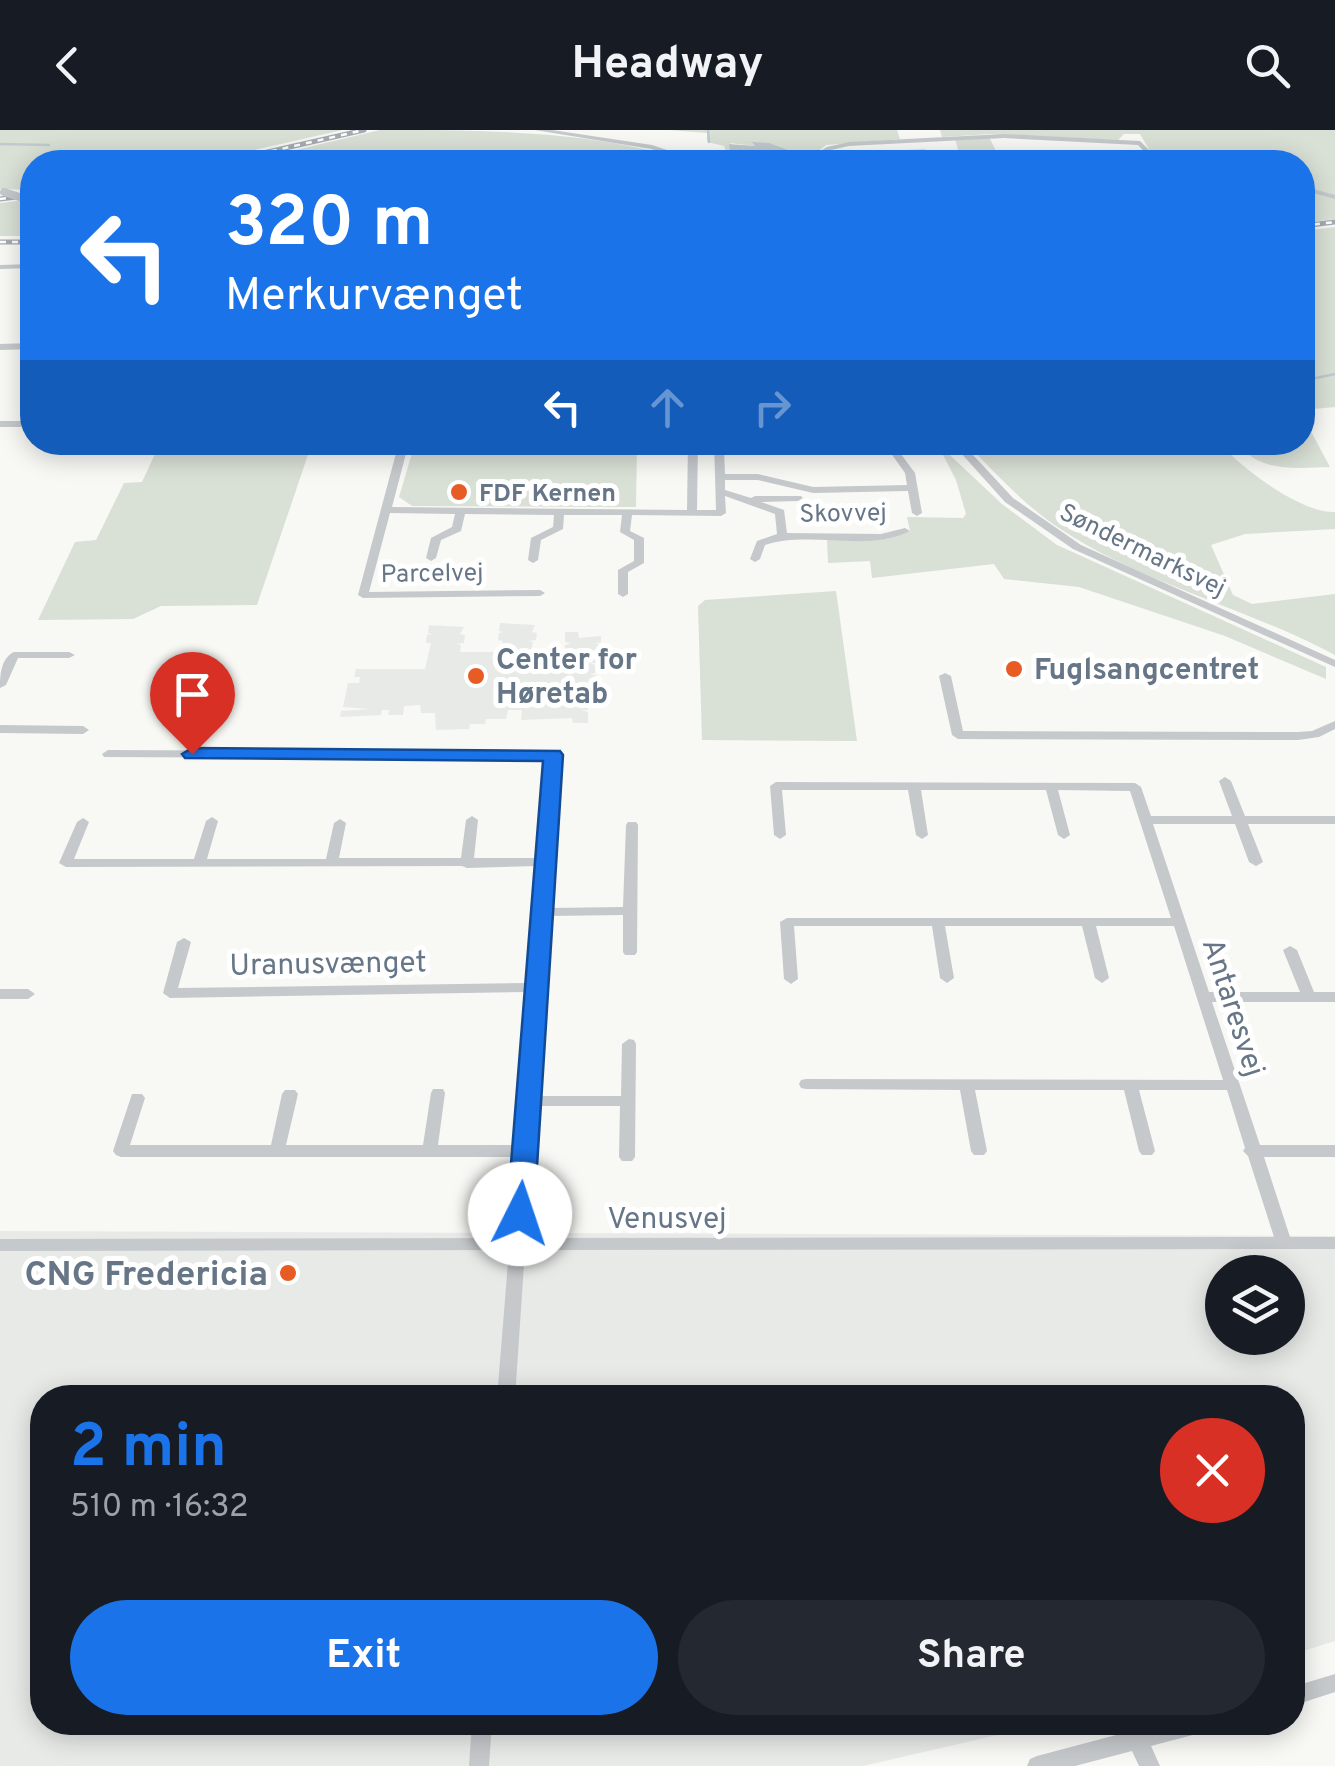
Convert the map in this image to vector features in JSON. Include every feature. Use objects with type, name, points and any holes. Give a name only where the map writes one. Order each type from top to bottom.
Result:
[{"type":"street","points":[[538,130],[662,150]]},
{"type":"street","points":[[828,150],[835,146],[986,136],[1132,142],[1148,150]]},
{"type":"street","name":"Parcelvej","points":[[401,455],[363,596],[540,593]]},
{"type":"street","points":[[692,512],[693,455]]},
{"type":"street","points":[[386,510],[721,512],[720,455]]},
{"type":"street","name":"Skovvej","points":[[900,455],[917,513]]},
{"type":"street","name":"Søndermarksvej","points":[[967,455],[1009,500],[1062,538],[1335,664]]},
{"type":"street","name":"Skovvej","points":[[720,478],[758,478],[813,490],[912,488]]},
{"type":"street","name":"Skovvej","points":[[720,491],[780,512],[782,536]]},
{"type":"street","name":"Skovvej","points":[[749,500],[798,498]]},
{"type":"street","points":[[431,558],[436,538],[457,529],[461,511]]},
{"type":"street","points":[[533,560],[536,538],[558,529],[559,512]]},
{"type":"street","points":[[622,594],[623,570],[638,564],[638,538],[625,532],[628,512]]},
{"type":"street","name":"Skovvej","points":[[755,559],[761,542],[782,536],[880,537],[905,531]]},
{"type":"street","points":[[0,685],[14,655],[69,655]]},
{"type":"street","points":[[946,676],[958,735],[1298,736],[1335,725]]},
{"type":"street","points":[[0,728],[83,730]]},
{"type":"street","points":[[108,754],[553,755],[507,1385]]},
{"type":"street","points":[[1225,781],[1256,862]]},
{"type":"street","points":[[780,835],[776,786],[914,786],[1051,787],[1064,836]]},
{"type":"street","points":[[914,786],[922,835]]},
{"type":"street","name":"Antaresvej","points":[[1051,787],[1134,787],[1284,1243]]},
{"type":"street","points":[[467,864],[472,820]]},
{"type":"street","points":[[1145,820],[1335,820]]},
{"type":"street","points":[[198,862],[212,821]]},
{"type":"street","points":[[83,822],[66,863],[547,862]]},
{"type":"street","points":[[331,864],[340,822]]},
{"type":"street","points":[[630,952],[632,825]]},
{"type":"street","points":[[543,912],[630,911]]},
{"type":"street","points":[[791,980],[787,922],[1178,922]]},
{"type":"street","points":[[938,922],[947,978]]},
{"type":"street","points":[[1088,922],[1102,978]]},
{"type":"street","name":"Uranusvænget","points":[[184,942],[170,992],[538,987]]},
{"type":"street","points":[[1290,950],[1308,997]]},
{"type":"street","points":[[0,994],[28,994]]},
{"type":"street","points":[[1202,997],[1335,997]]},
{"type":"street","points":[[627,1156],[629,1044]]},
{"type":"street","points":[[806,1084],[1230,1085]]},
{"type":"street","points":[[967,1084],[978,1151]]},
{"type":"street","points":[[1130,1085],[1148,1150]]},
{"type":"street","points":[[430,1152],[438,1093]]},
{"type":"street","points":[[277,1152],[290,1094]]},
{"type":"street","points":[[137,1098],[120,1151],[525,1151]]},
{"type":"street","points":[[529,1101],[628,1101]]},
{"type":"street","points":[[1252,1151],[1335,1151]]},
{"type":"street","name":"Venusvej","points":[[0,1245],[1335,1244]]},
{"type":"street","points":[[1305,1693],[1335,1683]]},
{"type":"street","points":[[478,1766],[481,1735]]},
{"type":"street","points":[[1038,1766],[1159,1735]]},
{"type":"street","points":[[1138,1741],[1150,1766]]},
{"type":"shaded area","points":[[0,130],[343,130],[254,150],[20,150],[20,190],[0,189]]},
{"type":"shaded area","points":[[380,130],[538,134],[650,150],[296,150]]},
{"type":"shaded area","points":[[669,130],[897,130],[900,139],[826,145],[819,150],[730,143],[733,150],[726,150],[724,146],[707,142],[707,133]]},
{"type":"shaded area","points":[[940,130],[1335,130],[1335,219],[1315,222],[1315,150],[1149,150],[1140,134],[1124,134],[1118,140],[990,134],[942,137]]},
{"type":"shaded area","points":[[989,137],[996,150],[958,150],[955,139]]},
{"type":"shaded area","points":[[751,142],[788,150],[730,150],[729,144],[755,146]]},
{"type":"shaded area","points":[[20,201],[20,236],[0,236],[0,203]]},
{"type":"shaded area","points":[[1335,227],[1335,407],[1315,409],[1315,230]]},
{"type":"shaded area","points":[[1315,439],[1330,467],[1279,467],[1249,455],[1315,455]]},
{"type":"shaded area","points":[[154,455],[308,455],[257,605],[161,606],[133,619],[38,620],[75,542],[96,540],[124,483],[142,482]]},
{"type":"shaded area","points":[[411,455],[637,455],[636,507],[412,506],[399,497]]},
{"type":"shaded area","points":[[943,455],[950,455],[1002,504],[1057,545],[1326,667],[1326,679],[1225,636],[1079,587],[1004,579],[994,564],[872,578],[870,561],[828,563],[827,539],[887,539],[910,531],[907,517],[963,518],[966,514]]},
{"type":"shaded area","points":[[978,455],[1232,455],[1290,498],[1335,512],[1335,529],[1245,534],[1211,545],[1233,595],[1252,604],[1335,594],[1335,655],[1094,549],[1062,530],[1012,490]]},
{"type":"shaded area","points":[[836,591],[857,741],[702,740],[698,606],[705,600]]},
{"type":"shaded area","name":"Center for Høretab","points":[[500,623],[535,625],[532,632],[537,633],[536,640],[528,641],[533,642],[528,664],[541,667],[574,667],[574,663],[567,663],[570,653],[565,653],[565,645],[571,643],[565,642],[565,632],[578,632],[579,638],[601,636],[601,642],[595,644],[604,645],[603,652],[594,654],[600,655],[600,663],[590,663],[595,665],[595,673],[590,675],[597,675],[596,686],[589,686],[594,688],[594,699],[589,699],[588,710],[581,710],[588,712],[588,723],[573,723],[572,718],[521,720],[522,710],[508,710],[506,719],[486,719],[485,724],[470,724],[469,729],[436,730],[435,713],[421,713],[420,705],[404,706],[403,715],[388,715],[389,710],[382,710],[381,715],[340,717],[341,711],[370,709],[343,707],[348,683],[359,683],[360,677],[354,677],[356,669],[425,669],[431,643],[426,643],[427,635],[433,634],[428,633],[429,625],[464,627],[460,634],[465,635],[464,643],[456,644],[461,645],[460,652],[504,652],[500,650],[503,641],[498,640],[499,633],[504,632],[499,631]]},
{"type":"shaded area","points":[[0,1231],[1335,1236],[1335,1641],[1305,1650],[1305,1385],[30,1385],[30,1735],[998,1735],[863,1766],[0,1766]]},
{"type":"waterway","points":[[708,130],[709,142]]},
{"type":"waterway","points":[[0,144],[49,145]]},
{"type":"waterway","points":[[1315,378],[1335,374]]},
{"type":"railway","points":[[276,150],[364,130]]},
{"type":"railway","points":[[0,199],[20,196]]},
{"type":"railway","points":[[1315,224],[1335,222]]},
{"type":"railway","points":[[0,242],[20,242]]},
{"type":"place","name":"FDF Kernen","points":[[459,492]]},
{"type":"place","name":"Fuglsangcentret","points":[[1014,669]]},
{"type":"place","name":"Center for Høretab","points":[[476,676]]},
{"type":"place","name":"CNG Fredericia","points":[[288,1273]]},
{"type":"route","points":[[192,754],[553,755],[520,1214]]}]
